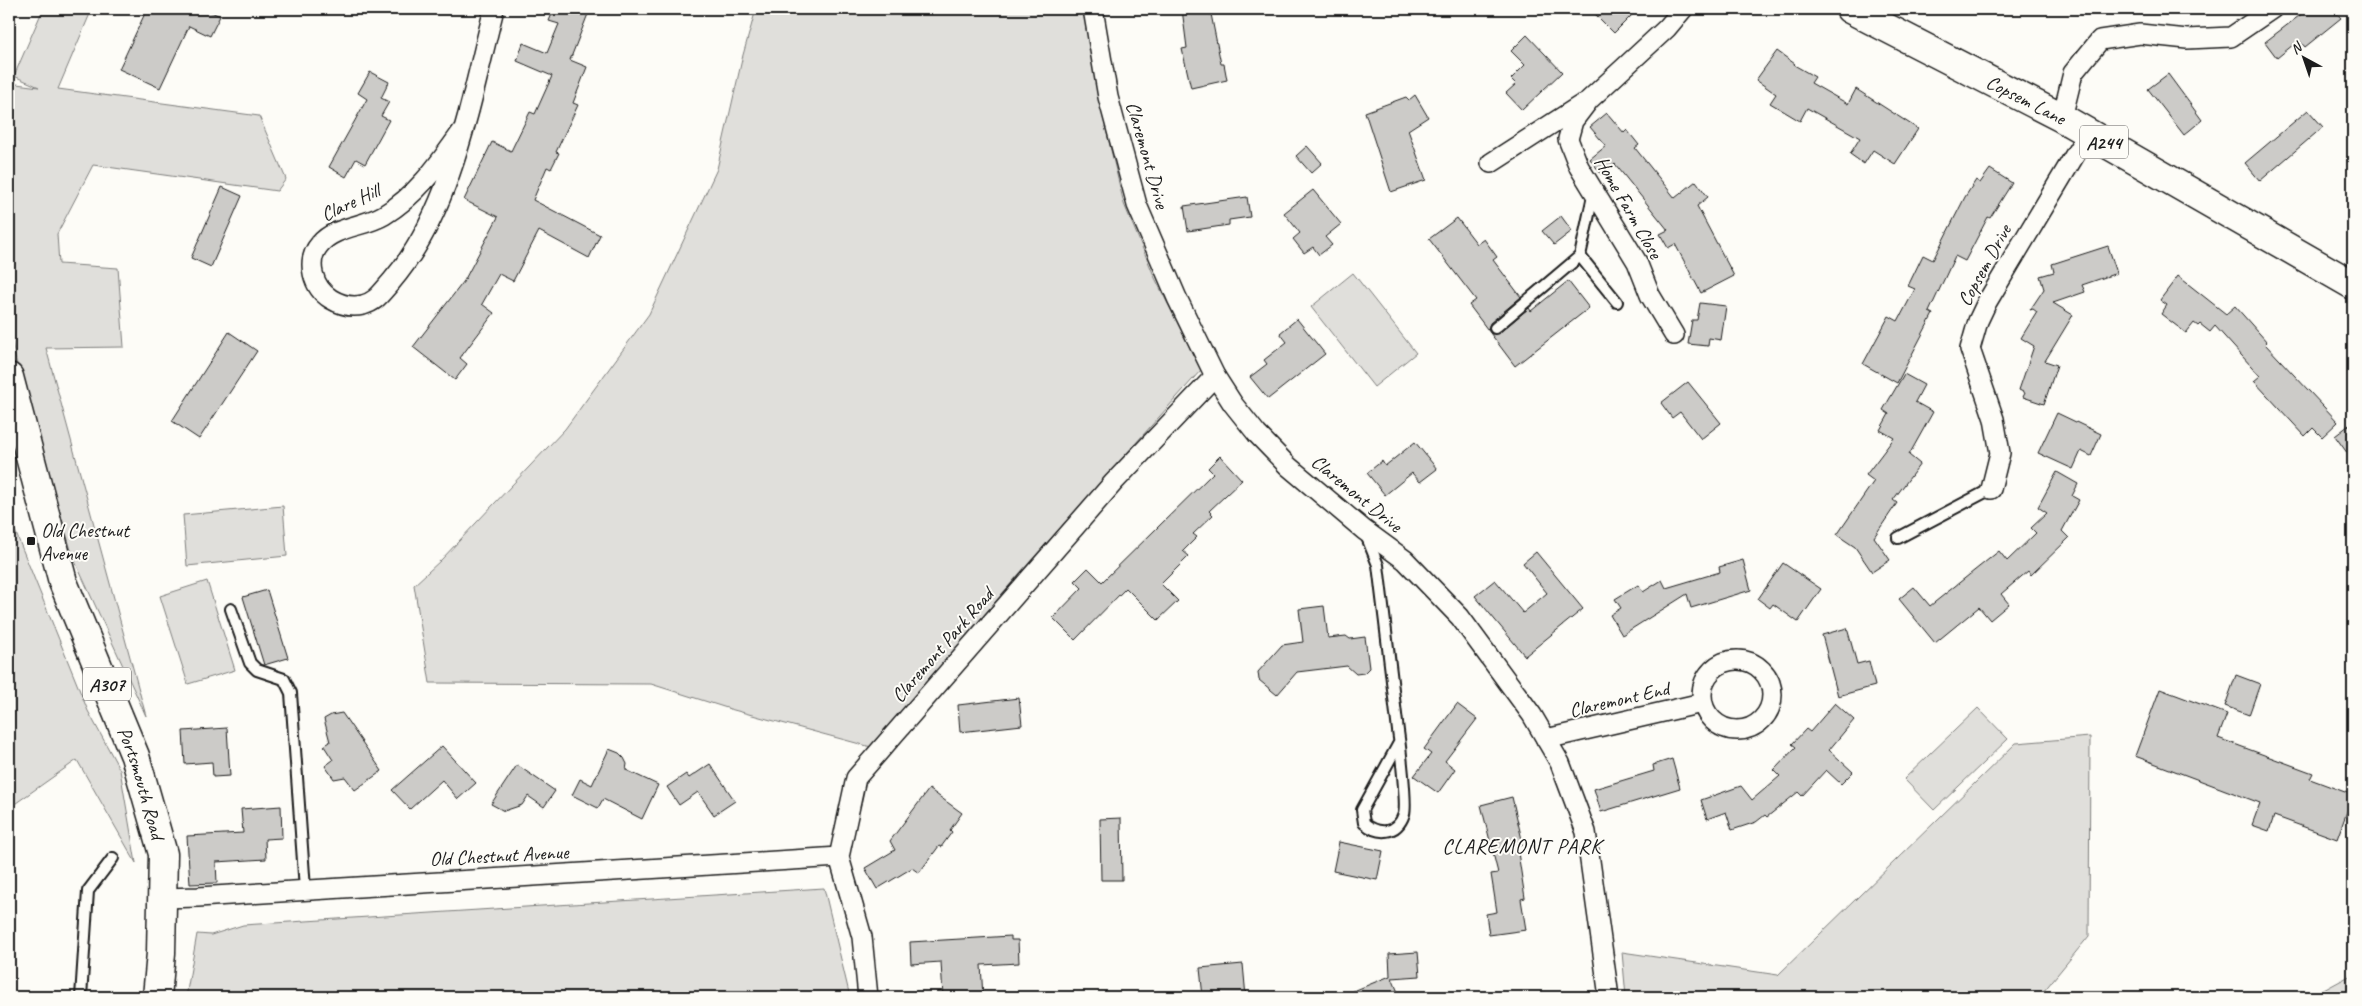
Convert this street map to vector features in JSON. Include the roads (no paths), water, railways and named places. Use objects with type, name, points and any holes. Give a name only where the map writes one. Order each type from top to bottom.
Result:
[{"type":"main road","name":"Copsem Lane","points":[[1850,9],[2062,118],[2353,286]]},
{"type":"main road","name":"Portsmouth Road","points":[[9,377],[63,582],[135,756],[163,854],[163,898],[157,997]]},
{"type":"street","name":"Clare Hill","points":[[463,130],[429,179],[384,215],[357,227],[329,234],[318,245],[312,258],[313,274],[320,292],[337,303],[353,308],[374,302],[405,265],[445,190],[463,130],[494,9]]},
{"type":"street","name":"Claremont Drive","points":[[1094,9],[1108,97],[1137,205],[1193,334],[1215,376],[1233,404],[1257,434],[1288,466],[1364,530],[1405,560],[1460,617],[1532,715],[1560,763],[1586,832],[1609,997]]},
{"type":"street","name":"Home Farm Close","points":[[1491,163],[1588,100],[1667,28],[1683,9]]},
{"type":"street","points":[[2062,118],[2073,73],[2100,40],[2140,34],[2187,39],[2231,37],[2272,9]]},
{"type":"street","name":"Home Farm Close","points":[[1588,100],[1573,121],[1568,139],[1579,167],[1637,262],[1650,295],[1674,335]]},
{"type":"street","name":"Copsem Drive","points":[[1991,489],[2000,453],[1994,419],[1970,349],[1978,321],[1987,302],[2088,133]]},
{"type":"street","name":"Claremont Park Road","points":[[868,997],[862,937],[839,856],[856,778],[1114,482],[1215,376]]},
{"type":"street","name":"Claremont End","points":[[1546,739],[1702,704]]},
{"type":"street","name":"Old Chestnut Avenue","points":[[163,898],[198,898],[305,889],[839,856]]},
{"type":"lane","points":[[1495,328],[1580,256],[1594,190]]},
{"type":"lane","points":[[1580,256],[1617,302]]},
{"type":"lane","points":[[1898,538],[1991,489]]},
{"type":"lane","points":[[1364,530],[1378,565],[1399,743],[1405,812],[1399,823],[1390,830],[1381,832],[1372,830],[1364,823],[1362,810],[1399,743]]},
{"type":"lane","points":[[231,609],[250,663],[256,670],[284,679],[291,693],[305,889]]},
{"type":"lane","points":[[81,997],[88,891],[113,858]]},
{"type":"place","name":"Old Chestnut Avenue","points":[[31,541]]},
{"type":"district","name":"CLAREMONT PARK","points":[[1522,846]]}]
